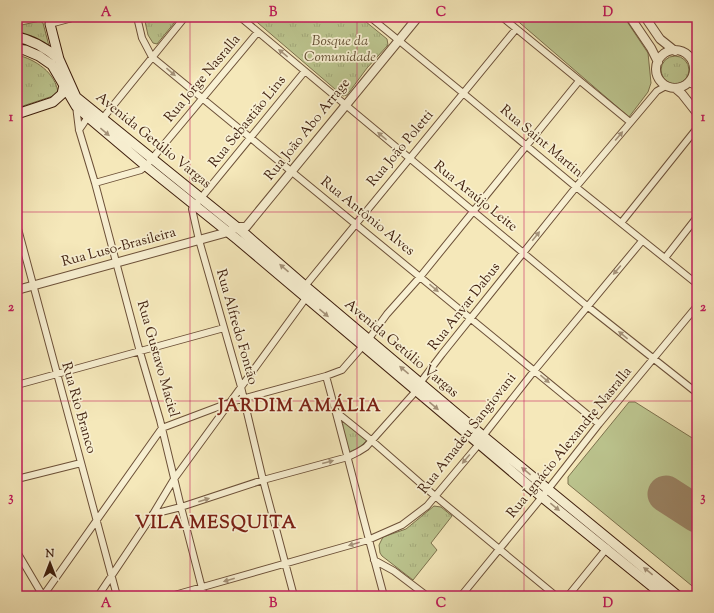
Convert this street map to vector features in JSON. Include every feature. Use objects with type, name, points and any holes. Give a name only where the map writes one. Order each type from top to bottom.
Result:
[{"type":"main road","name":"Rua Gustavo Maciel","points":[[49,20],[59,60],[76,101]]},
{"type":"main road","points":[[17,37],[34,42],[49,51],[59,60]]},
{"type":"main road","points":[[17,49],[25,50],[39,56],[52,65],[76,101]]},
{"type":"main road","points":[[17,114],[53,102],[62,94],[64,85]]},
{"type":"main road","name":"Avenida Getúlio Vargas","points":[[76,101],[103,118],[152,158],[198,202]]},
{"type":"main road","name":"Avenida Getúlio Vargas","points":[[76,101],[88,118],[146,166],[238,232],[305,286],[366,343],[481,440],[609,545],[678,596]]},
{"type":"main road","name":"Avenida Getúlio Vargas","points":[[238,232],[306,298],[366,343]]},
{"type":"main road","name":"Avenida Getúlio Vargas","points":[[609,545],[664,596]]},
{"type":"street","points":[[49,20],[76,17]]},
{"type":"street","name":"Rua Antônio Alves","points":[[137,17],[142,38],[152,57],[599,424]]},
{"type":"street","points":[[103,118],[185,17]]},
{"type":"street","name":"Rua Araújo Leite","points":[[240,17],[257,33],[346,105],[587,306],[653,360],[697,393]]},
{"type":"street","name":"Rua Saint Martin","points":[[370,17],[576,188],[697,284]]},
{"type":"street","name":"Rua João Abo Arrage","points":[[238,232],[292,172],[418,17]]},
{"type":"street","points":[[502,17],[630,122]]},
{"type":"street","points":[[630,17],[651,48],[658,62]]},
{"type":"street","points":[[645,17],[660,39],[675,51]]},
{"type":"street","name":"Rua João Poletti","points":[[305,286],[516,28]]},
{"type":"street","name":"Rua Jorge Nasralla","points":[[146,166],[257,33]]},
{"type":"street","points":[[693,80],[680,88],[666,86],[658,76],[656,68],[658,62],[664,54],[675,51],[682,52],[687,55],[692,60],[694,66],[693,80],[697,88]]},
{"type":"street","name":"Rua Sebastião Lins","points":[[198,202],[305,72]]},
{"type":"street","points":[[17,552],[43,596],[96,519],[162,428],[243,398],[326,376],[342,370],[366,343],[387,314],[420,277],[579,81]]},
{"type":"street","name":"Rua Anvar Dabus","points":[[153,514],[181,507],[263,480],[348,457],[358,452],[372,440],[418,387],[523,252],[630,122],[657,91],[666,86]]},
{"type":"street","points":[[675,88],[682,94],[697,113]]},
{"type":"street","name":"Rua Gustavo Maciel","points":[[76,101],[78,130],[95,183],[162,428],[204,596]]},
{"type":"street","points":[[78,130],[88,118]]},
{"type":"street","points":[[621,223],[697,128]]},
{"type":"street","points":[[95,183],[141,170],[146,166]]},
{"type":"street","name":"Rua Alfredo Fontão","points":[[198,202],[192,210],[199,240],[241,387],[263,480],[294,596]]},
{"type":"street","points":[[665,258],[697,217]]},
{"type":"street","name":"Rua Rio Branco","points":[[17,225],[56,375],[117,596]]},
{"type":"street","name":"Rua Luso-Brasileira","points":[[17,290],[199,240],[238,232]]},
{"type":"street","name":"Rua Amadeu Sangiovani","points":[[171,596],[368,540],[402,525],[427,506],[481,440],[534,371],[642,240]]},
{"type":"street","points":[[98,596],[153,514],[174,479],[306,298]]},
{"type":"street","name":"Rua Ignácio Alexandre Nasralla","points":[[461,596],[599,424],[697,306]]},
{"type":"street","points":[[17,386],[224,328]]},
{"type":"street","points":[[326,376],[384,596]]},
{"type":"street","points":[[335,411],[372,440],[435,496],[556,596]]},
{"type":"street","points":[[17,479],[81,463]]},
{"type":"street","points":[[568,596],[609,545]]},
{"type":"street","points":[[374,560],[394,571],[427,596]]},
{"type":"green space","points":[[144,17],[179,17],[157,44],[153,43],[148,35]]},
{"type":"green space","name":"Bosque da Comunidade","points":[[251,17],[360,17],[387,39],[388,45],[367,68],[347,95],[343,96]]},
{"type":"green space","points":[[513,17],[624,17],[648,53],[651,83],[648,92],[629,117]]},
{"type":"green space","points":[[40,21],[43,23],[49,46],[31,36],[17,33],[17,26]]},
{"type":"green space","points":[[17,55],[31,60],[44,68],[53,79],[58,93],[17,108]]},
{"type":"green space","points":[[675,56],[681,57],[685,60],[688,64],[688,76],[685,80],[681,83],[675,84],[669,83],[665,80],[662,76],[661,70],[662,64],[665,60],[669,57]]},
{"type":"green space","points":[[629,402],[635,402],[697,441],[697,495],[668,478],[653,500],[652,505],[697,534],[697,590],[568,484],[568,477]]},
{"type":"green space","points":[[340,418],[367,440],[360,447],[349,452]]},
{"type":"green space","points":[[434,506],[441,507],[452,516],[431,543],[437,550],[413,580],[382,556],[379,545],[383,537],[406,529]]},
{"type":"runway","points":[[666,494],[697,514]]},
{"type":"district","name":"JARDIM AMÁLIA","points":[[300,407]]},
{"type":"district","name":"VILA MESQUITA","points":[[216,524]]}]
